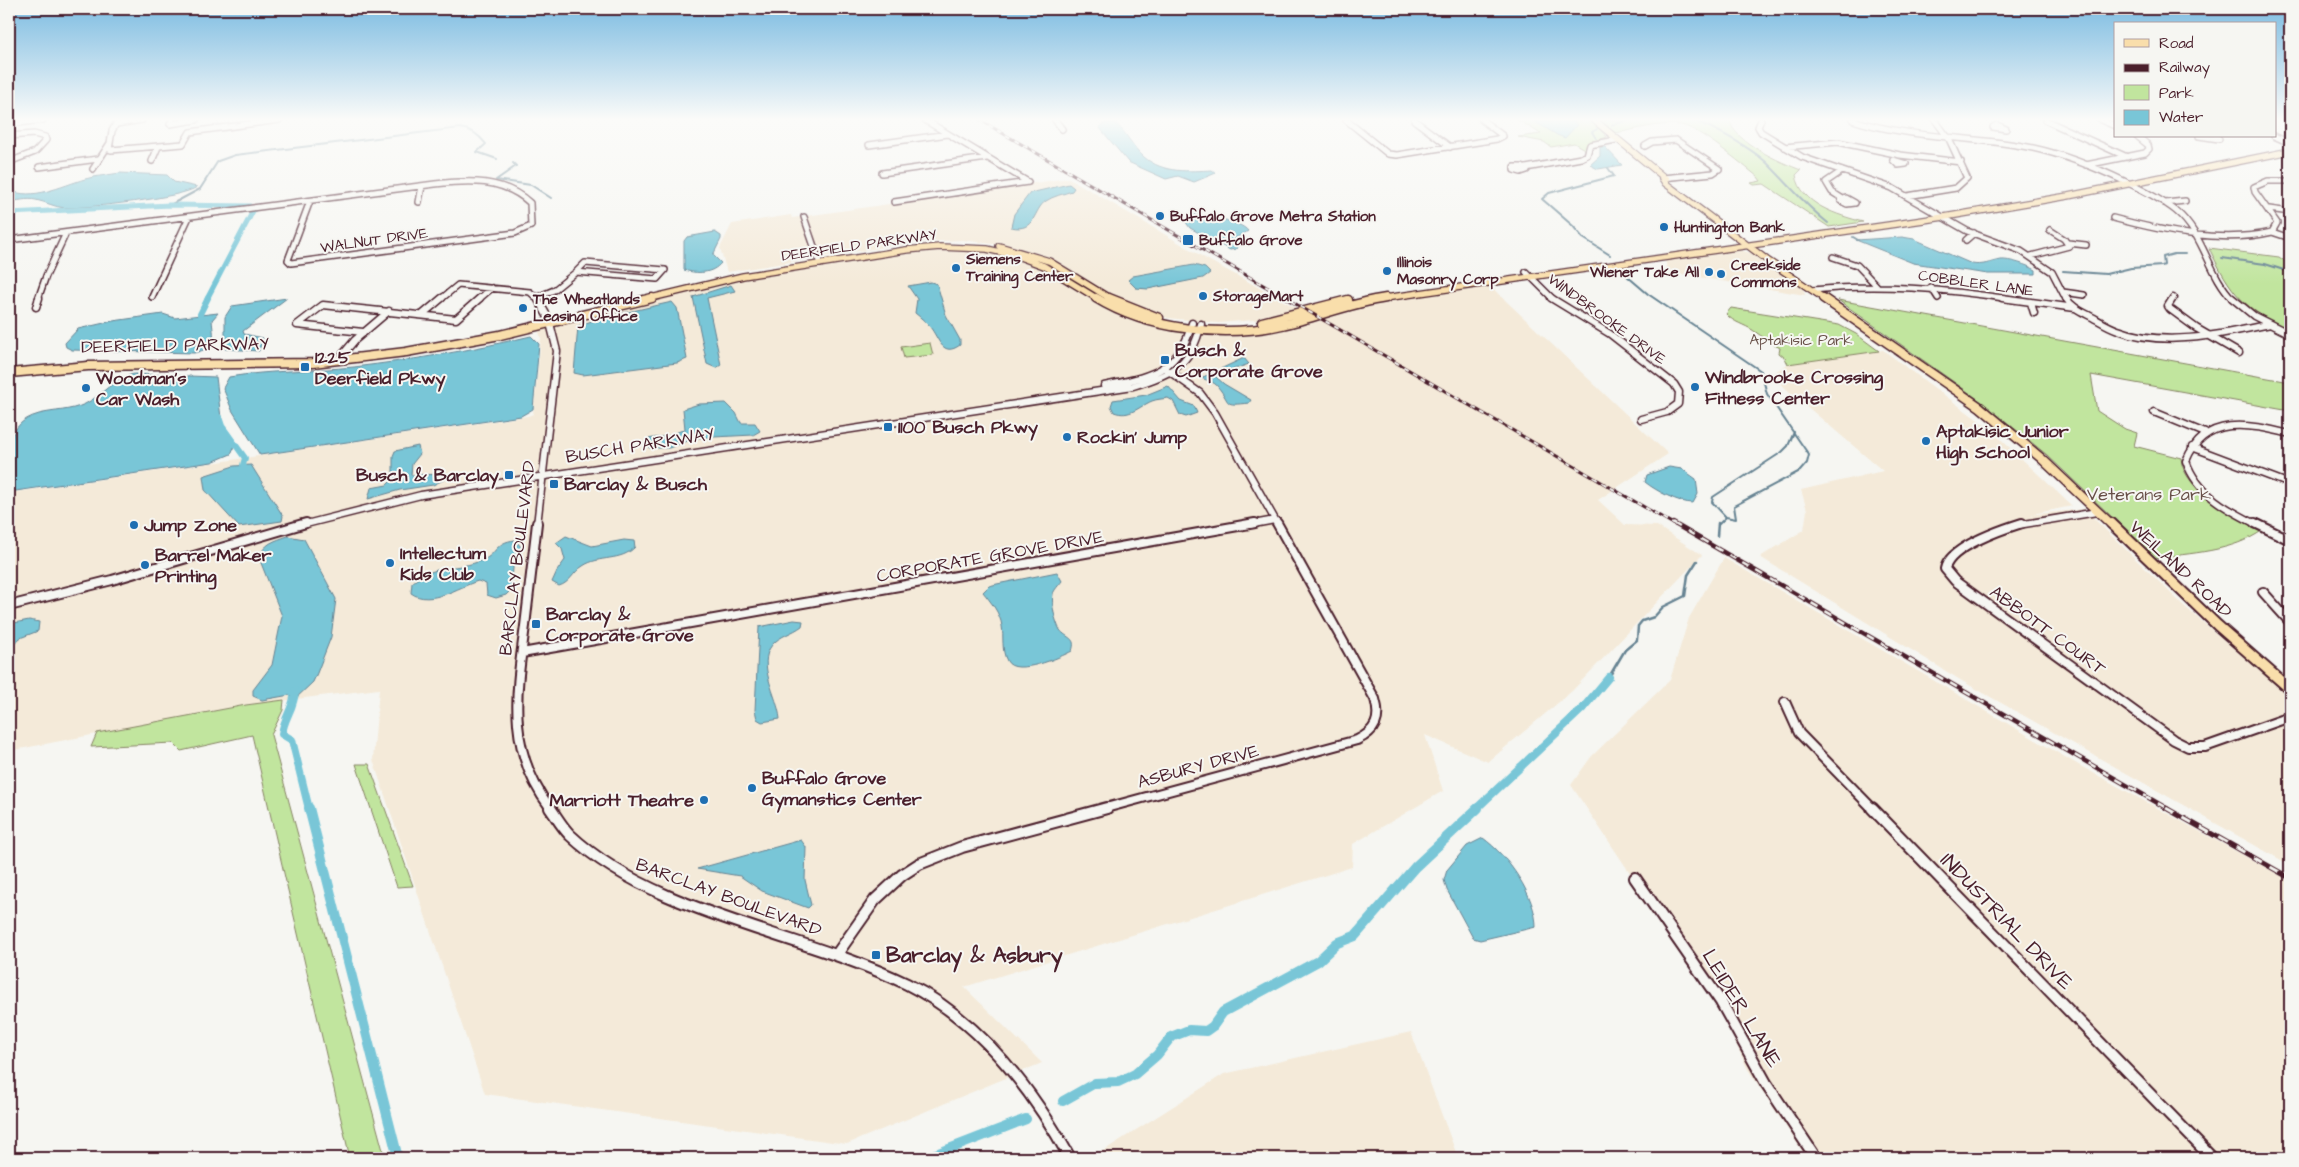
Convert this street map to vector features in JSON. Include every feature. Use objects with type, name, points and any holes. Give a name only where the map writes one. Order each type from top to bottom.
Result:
[{"type":"main road","name":"WEILAND ROAD","points":[[1658,174],[1672,182],[1813,290],[1978,406],[2038,456],[2212,622],[2290,689]]},
{"type":"main road","name":"DEERFIELD PARKWAY","points":[[9,373],[88,366],[266,365],[453,345],[715,282],[819,261],[924,248],[961,247],[997,251],[1044,266],[1117,311],[1147,321],[1242,330],[1281,325],[1367,301],[1721,244],[1750,243],[1936,213],[2147,174]]},
{"type":"main road","name":"DEERFIELD PARKWAY","points":[[1528,275],[1944,217],[2173,174]]},
{"type":"main road","name":"WEILAND ROAD","points":[[1662,178],[1665,183],[1750,243]]},
{"type":"main road","points":[[1721,244],[1731,239],[1728,229]]},
{"type":"main road","name":"DEERFIELD PARKWAY","points":[[9,368],[97,360],[340,358]]},
{"type":"street","points":[[894,202],[1028,182],[1015,174]]},
{"type":"street","points":[[1662,178],[1698,174]]},
{"type":"street","points":[[1837,174],[1826,182],[1832,192],[1843,198]]},
{"type":"street","points":[[1852,174],[1892,188],[1974,234],[2012,246],[2031,256],[2052,272],[2067,301],[2075,308],[2109,327],[2145,337],[2175,338],[2229,333],[2270,324]]},
{"type":"street","points":[[1907,196],[1960,186],[1967,178],[1966,174]]},
{"type":"street","points":[[2107,174],[2165,203],[2185,218],[2195,232],[2225,291],[2243,307],[2290,334]]},
{"type":"street","points":[[2272,232],[2277,223],[2269,209],[2255,192],[2254,187],[2268,181],[2290,181]]},
{"type":"street","name":"WALNUT DRIVE","points":[[310,201],[288,260],[291,263],[526,230],[531,226],[530,203],[514,189],[495,184],[473,182],[422,186]]},
{"type":"street","points":[[9,240],[422,186],[419,202]]},
{"type":"street","points":[[2165,203],[2185,202]]},
{"type":"street","points":[[2269,209],[2290,212]]},
{"type":"street","points":[[152,297],[189,216]]},
{"type":"street","points":[[804,217],[819,261]]},
{"type":"street","points":[[2113,218],[2129,223],[2195,232],[2246,237],[2272,232],[2290,238]]},
{"type":"street","points":[[2050,230],[2068,243],[2086,245]]},
{"type":"street","points":[[36,307],[46,276],[66,232]]},
{"type":"street","points":[[1966,240],[1974,234]]},
{"type":"street","points":[[2031,256],[2064,248],[2069,246],[2068,243]]},
{"type":"street","points":[[1833,257],[1857,265],[1877,286]]},
{"type":"street","points":[[538,297],[550,294],[558,289],[585,263],[665,270],[657,279],[576,272]]},
{"type":"street","name":"WINDBROOKE DRIVE","points":[[1528,275],[1554,300],[1610,334],[1674,384],[1679,392],[1678,404],[1667,412],[1641,419]]},
{"type":"street","points":[[423,314],[458,285],[530,292],[538,297],[549,321]]},
{"type":"street","name":"COBBLER LANE","points":[[1813,290],[1877,286],[1931,287],[2075,308]]},
{"type":"street","points":[[1931,287],[1938,298]]},
{"type":"street","points":[[363,332],[297,325],[323,305],[423,314],[456,319],[492,288]]},
{"type":"street","points":[[2063,292],[2084,295]]},
{"type":"street","points":[[2173,298],[2168,306],[2170,309],[2207,335],[2240,353]]},
{"type":"street","points":[[2031,303],[2034,314]]},
{"type":"street","points":[[340,358],[363,332],[389,311]]},
{"type":"street","name":"BARCLAY BOULEVARD","points":[[549,321],[555,333],[557,351],[544,475],[531,564],[516,711],[521,751],[540,794],[570,834],[615,870],[637,882],[700,908],[860,962],[908,985],[942,1007],[981,1040],[1014,1072],[1039,1106],[1070,1158]]},
{"type":"street","name":"BUSCH PARKWAY","points":[[9,606],[103,582],[328,515],[421,495],[1078,393],[1148,374],[1163,367],[1182,352],[1191,326]]},
{"type":"street","name":"BUSCH PARKWAY","points":[[1078,393],[1094,393],[1133,385],[1170,372],[1191,354],[1200,327]]},
{"type":"street","points":[[1163,367],[1189,384],[1208,402],[1275,520]]},
{"type":"street","points":[[2154,412],[2205,433]]},
{"type":"street","points":[[2290,434],[2238,426],[2217,428],[2205,433],[2188,452],[2187,466],[2195,482],[2207,494],[2235,512],[2290,540]]},
{"type":"street","points":[[2192,447],[2290,484]]},
{"type":"street","name":"ABBOTT COURT","points":[[2097,512],[2046,518],[1992,534],[1960,552],[1947,562],[1945,569],[1964,588],[2174,740],[2188,747],[2205,747],[2290,716]]},
{"type":"street","name":"CORPORATE GROVE DRIVE","points":[[522,653],[1275,520]]},
{"type":"street","name":"ASBURY DRIVE","points":[[837,954],[876,897],[907,871],[939,854],[1357,740],[1368,735],[1374,729],[1380,716],[1375,699],[1275,520]]},
{"type":"street","points":[[2263,592],[2290,622]]},
{"type":"street","name":"INDUSTRIAL DRIVE","points":[[1786,702],[1800,734],[2212,1158]]},
{"type":"street","name":"LEIDER LANE","points":[[1635,878],[1721,1002],[1766,1083],[1816,1158]]},
{"type":"shaded area","points":[[1069,178],[1210,261],[1302,311],[1266,319],[1218,323],[1168,318],[1130,307],[1040,254],[1014,247],[963,240],[916,242],[727,272],[720,248],[732,224],[791,215],[792,218]]},
{"type":"shaded area","points":[[953,249],[1006,255],[1030,263],[1113,312],[1177,330],[1275,328],[1347,308],[1413,295],[1488,284],[1668,454],[1598,500],[1625,525],[1657,526],[1702,555],[1572,691],[1488,762],[1425,735],[1443,791],[1353,844],[1352,867],[964,987],[1042,1063],[847,1144],[485,1094],[373,760],[379,689],[246,705],[9,751],[9,493],[528,416],[533,414],[541,338],[537,326],[718,283],[918,250]]},
{"type":"shaded area","name":"Creekside Commons","points":[[1739,250],[1755,254],[1803,289],[1805,295],[1668,272],[1665,260]]},
{"type":"shaded area","points":[[1883,350],[1989,428],[2072,506],[2028,515],[2084,509],[2185,607],[2290,696],[2290,865],[1962,681],[1760,557],[1804,530],[1807,510],[1801,490],[1883,471],[1770,375],[1788,364]]},
{"type":"shaded area","points":[[1724,558],[2077,764],[2290,881],[2290,1158],[1807,1158],[1747,1068],[1718,1004],[1571,785],[1591,757],[1670,680],[1689,618]]},
{"type":"shaded area","points":[[1411,1032],[1458,1158],[1092,1158],[1224,1074]]},
{"type":"green space","points":[[1755,174],[1797,174],[1799,185],[1813,201],[1832,212],[1863,222],[1829,227],[1764,184],[1754,185],[1751,183],[1761,181]]},
{"type":"green space","points":[[2209,248],[2279,257],[2290,265],[2290,330],[2261,315],[2240,298],[2224,277]]},
{"type":"green space","name":"Veterans Park","points":[[1838,300],[2290,382],[2290,411],[2091,375],[2097,411],[2125,429],[2137,433],[2134,446],[2181,458],[2184,470],[2201,492],[2263,530],[2238,543],[2225,547],[2197,553],[2155,558],[2047,455],[1982,402]]},
{"type":"green space","name":"Aptakisic Park","points":[[1731,308],[1839,325],[1856,334],[1879,351],[1788,364],[1779,353],[1780,348],[1726,314]]},
{"type":"green space","points":[[930,343],[933,355],[904,358],[901,347]]},
{"type":"green space","points":[[284,700],[283,710],[271,735],[385,1158],[350,1158],[252,735],[181,751],[173,743],[91,747],[97,733],[246,705]]},
{"type":"green space","points":[[356,764],[369,764],[413,886],[397,887]]},
{"type":"water","points":[[111,174],[167,175],[174,182],[197,187],[173,195],[134,202],[93,206],[65,208],[33,199],[9,202],[9,190],[18,193],[37,193],[89,178]]},
{"type":"water","points":[[1156,174],[1212,174],[1194,182],[1178,176],[1166,179]]},
{"type":"water","points":[[1069,184],[1074,188],[1072,191],[1046,201],[1030,224],[1019,228],[1011,227],[1014,214],[1030,193]]},
{"type":"water","points":[[1188,215],[1220,218],[1244,227],[1248,231],[1236,238],[1238,246],[1236,249],[1230,250],[1190,228],[1185,221]]},
{"type":"water","points":[[715,232],[721,236],[721,239],[713,255],[721,263],[717,267],[704,272],[684,270],[684,241],[687,237]]},
{"type":"water","points":[[1902,237],[1914,239],[1972,264],[2009,260],[2036,270],[2036,274],[1988,274],[1913,263],[1856,240]]},
{"type":"water","points":[[1194,265],[1205,268],[1210,273],[1203,278],[1148,289],[1136,288],[1128,280],[1133,276]]},
{"type":"water","points":[[931,282],[937,284],[946,315],[960,340],[960,345],[954,348],[945,348],[925,321],[915,313],[917,299],[908,286]]},
{"type":"water","points":[[731,285],[735,291],[707,298],[721,365],[716,368],[707,364],[693,297]]},
{"type":"water","points":[[287,298],[243,331],[244,334],[263,338],[259,351],[225,349],[225,317],[232,306]]},
{"type":"water","points":[[672,302],[677,308],[687,359],[677,363],[583,375],[574,373],[578,326],[597,319]]},
{"type":"water","points":[[218,313],[212,320],[212,342],[207,348],[194,353],[72,350],[66,347],[65,343],[78,329],[113,321],[163,314],[175,318]]},
{"type":"water","points":[[531,336],[539,344],[533,409],[521,416],[260,455],[232,410],[223,388],[229,377],[339,368],[421,358]]},
{"type":"water","points":[[1244,358],[1249,364],[1215,376],[1224,384],[1251,400],[1249,403],[1231,404],[1217,385],[1201,378]]},
{"type":"water","points":[[134,374],[216,377],[222,426],[235,445],[231,454],[212,462],[9,492],[8,456],[13,435],[18,426],[27,419],[39,414],[85,404],[120,379]]},
{"type":"water","points":[[1168,386],[1181,401],[1194,406],[1197,413],[1186,417],[1180,415],[1173,401],[1168,398],[1152,401],[1125,414],[1114,412],[1111,406],[1113,400],[1146,395]]},
{"type":"water","points":[[726,403],[736,413],[741,423],[755,423],[760,431],[753,435],[695,438],[669,448],[649,448],[647,439],[668,436],[685,429],[683,409],[699,404]]},
{"type":"water","points":[[418,446],[420,454],[412,464],[411,475],[445,474],[448,476],[447,478],[433,485],[400,490],[368,499],[371,488],[387,485],[393,479],[393,456],[395,451]]},
{"type":"water","points":[[251,465],[283,516],[282,521],[239,527],[205,490],[203,476],[234,466]]},
{"type":"water","points":[[1669,467],[1682,469],[1696,479],[1698,494],[1693,503],[1668,496],[1645,482],[1647,475]]},
{"type":"water","points":[[288,536],[304,539],[336,599],[331,637],[313,682],[294,700],[290,695],[262,700],[253,696],[253,690],[272,665],[282,616],[259,558],[267,546],[274,541]]},
{"type":"water","points":[[566,536],[592,546],[624,540],[634,541],[635,547],[623,555],[589,563],[580,568],[563,585],[559,586],[552,582],[565,560],[562,549],[556,543]]},
{"type":"water","points":[[515,540],[522,548],[514,558],[511,590],[506,595],[496,598],[487,595],[486,584],[478,581],[435,597],[419,597],[411,593],[412,583],[421,577],[438,570],[483,560],[488,558],[504,543]]},
{"type":"water","points":[[1057,572],[1062,581],[1053,594],[1054,612],[1060,630],[1073,643],[1072,651],[1038,664],[1019,667],[1012,665],[1007,661],[1004,652],[1002,626],[999,617],[983,592],[989,586]]},
{"type":"water","points":[[29,620],[39,622],[38,631],[20,638],[9,650],[9,624]]},
{"type":"water","points":[[794,620],[803,621],[802,626],[772,645],[766,662],[769,681],[780,719],[762,722],[757,719],[755,710],[759,627]]},
{"type":"water","points":[[1483,838],[1502,855],[1519,878],[1531,903],[1536,927],[1480,940],[1473,938],[1447,890],[1444,880],[1447,870],[1467,846]]},
{"type":"water","points":[[801,840],[806,847],[805,880],[811,905],[808,908],[762,891],[740,876],[697,869]]},
{"type":"waterway","points":[[170,205],[200,189],[209,174]]},
{"type":"waterway","points":[[504,174],[496,180],[531,185],[551,198]]},
{"type":"waterway","points":[[1610,255],[1583,238],[1573,226],[1542,199],[1549,193],[1614,176],[1613,174]]},
{"type":"waterway","points":[[1778,174],[1828,223]]},
{"type":"waterway","points":[[9,213],[170,205],[250,206],[254,209],[207,299]]},
{"type":"waterway","points":[[1853,237],[1858,240]]},
{"type":"waterway","points":[[2063,271],[2106,274],[2131,268],[2162,266],[2164,265],[2163,257],[2185,254]]},
{"type":"waterway","points":[[2222,258],[2265,264],[2290,272]]},
{"type":"waterway","points":[[1620,270],[1648,294],[1761,371],[1767,394],[1794,433]]},
{"type":"waterway","points":[[201,325],[200,314],[208,298]]},
{"type":"waterway","points":[[219,417],[222,426],[245,458],[243,465],[248,474]]},
{"type":"waterway","points":[[1726,517],[1736,519],[1734,506],[1800,471],[1807,463],[1809,455],[1794,433]]},
{"type":"waterway","points":[[1726,517],[1712,502],[1713,497],[1782,452],[1788,446],[1794,433]]},
{"type":"waterway","points":[[1718,525],[1726,517]]},
{"type":"waterway","points":[[1717,536],[1718,523]]},
{"type":"waterway","points":[[1609,677],[1625,650],[1637,640],[1638,626],[1642,621],[1654,617],[1663,607],[1685,596],[1688,575],[1697,561]]},
{"type":"waterway","points":[[1476,809],[1583,708],[1609,677]]},
{"type":"waterway","points":[[295,691],[293,703],[282,734],[292,740],[309,809]]},
{"type":"waterway","points":[[309,808],[398,1158]]},
{"type":"waterway","points":[[1063,1101],[1095,1083],[1118,1082],[1135,1074],[1157,1055],[1171,1037],[1189,1030],[1206,1031],[1213,1026],[1223,1012],[1318,961],[1337,943],[1355,936],[1415,867],[1478,808]]},
{"type":"waterway","points":[[926,1158],[1026,1119]]},
{"type":"railway","points":[[1073,174],[1675,525]]},
{"type":"railway","points":[[1673,523],[2168,809]]},
{"type":"railway","points":[[2166,808],[2290,878]]},
{"type":"place","name":"Buffalo Grove Metra Station","points":[[1160,216]]},
{"type":"place","name":"Huntington Bank","points":[[1664,227]]},
{"type":"place","name":"Buffalo Grove","points":[[1188,240]]},
{"type":"place","name":"Siemens Training Center","points":[[956,268]]},
{"type":"place","name":"Illinois Masonry Corp","points":[[1387,271]]},
{"type":"place","name":"Wiener Take All","points":[[1709,272]]},
{"type":"place","name":"Creekside Commons","points":[[1721,274]]},
{"type":"place","name":"StorageMart","points":[[1203,296]]},
{"type":"place","name":"The Wheatlands Leasing Office","points":[[523,308]]},
{"type":"place","name":"Busch & Corporate Grove","points":[[1165,360]]},
{"type":"place","name":"1225 Deerfield Pkwy","points":[[305,367]]},
{"type":"place","name":"Windbrooke Crossing Fitness Center","points":[[1695,387]]},
{"type":"place","name":"Woodman's Car Wash","points":[[86,388]]},
{"type":"place","name":"1100 Busch Pkwy","points":[[888,427]]},
{"type":"place","name":"Rockin' Jump","points":[[1067,437]]},
{"type":"place","name":"Aptakisic Junior High School","points":[[1926,441]]},
{"type":"place","name":"Busch & Barclay","points":[[509,475]]},
{"type":"place","name":"Barclay & Busch","points":[[554,484]]},
{"type":"place","name":"Jump Zone","points":[[134,525]]},
{"type":"place","name":"Intellectum Kids Club","points":[[390,563]]},
{"type":"place","name":"Barrel Maker Printing","points":[[145,565]]},
{"type":"place","name":"Barclay & Corporate Grove","points":[[536,624]]},
{"type":"place","name":"Buffalo Grove Gymanstics Center","points":[[752,788]]},
{"type":"place","name":"Marriott Theatre","points":[[704,800]]},
{"type":"place","name":"Barclay & Asbury","points":[[876,955]]}]
